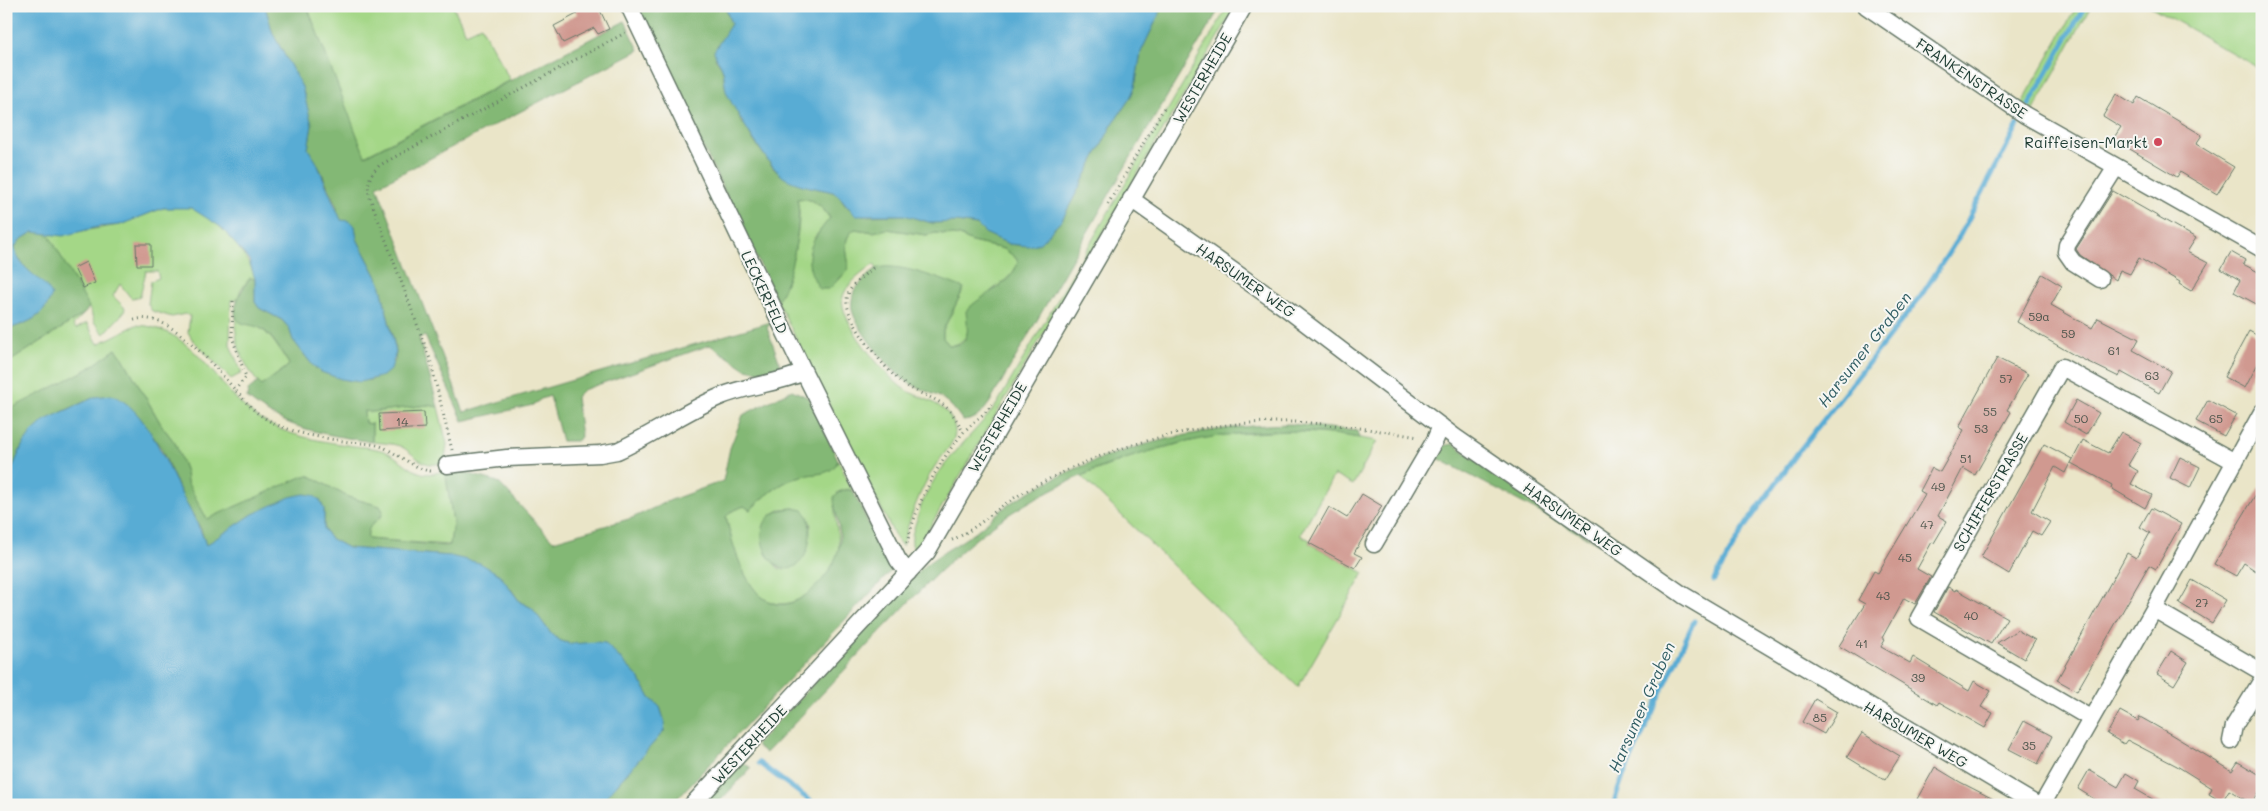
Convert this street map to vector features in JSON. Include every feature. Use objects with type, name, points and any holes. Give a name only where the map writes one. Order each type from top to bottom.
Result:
[{"type":"street","name":"LECKERFELD","points":[[629,6],[804,372],[898,560],[908,573]]},
{"type":"street","name":"WESTERHEIDE","points":[[692,805],[926,552],[1244,6]]},
{"type":"street","name":"FRANKENSTRASSE","points":[[1866,6],[2025,114],[2262,250]]},
{"type":"street","points":[[2100,279],[2073,262],[2066,252],[2067,245],[2116,167]]},
{"type":"street","name":"HARSUMER WEG","points":[[1131,199],[1287,309],[1438,433],[1683,595],[2037,805]]},
{"type":"street","name":"SCHIFFERSTRASSE","points":[[2090,718],[1919,618],[2062,367],[2235,462]]},
{"type":"street","points":[[447,465],[507,458],[617,452],[720,396],[752,385],[787,380],[804,372]]},
{"type":"street","points":[[2042,805],[2154,609],[2262,412]]},
{"type":"street","points":[[1374,544],[1438,433]]},
{"type":"street","points":[[2154,609],[2262,672]]},
{"type":"street","points":[[2231,741],[2234,726],[2262,680]]},
{"type":"path","points":[[134,320],[151,318],[186,340],[261,416],[281,426],[325,438],[381,446],[431,471],[447,465],[453,455],[430,359],[369,195],[367,183],[372,172],[380,165],[639,26]]},
{"type":"path","points":[[1105,209],[1167,102]]},
{"type":"path","points":[[873,268],[850,290],[847,299],[848,310],[853,323],[898,380],[938,399],[949,409],[963,432]]},
{"type":"path","points":[[233,301],[232,337],[246,377],[235,390]]},
{"type":"path","points":[[898,560],[907,543],[922,494],[963,432],[985,414],[996,399]]},
{"type":"path","points":[[926,552],[965,535],[1008,502],[1056,476],[1098,458],[1164,437],[1235,424],[1294,422],[1438,433]]},
{"type":"green space","points":[[265,6],[307,6],[365,156],[625,21],[639,50],[377,186],[464,412],[771,322],[767,328],[783,372],[779,375],[746,369],[710,345],[583,390],[576,397],[581,437],[576,441],[562,441],[550,396],[541,399],[533,405],[463,421],[425,336],[419,338],[438,407],[428,405],[372,412],[364,411],[365,423],[372,424],[372,442],[306,429],[291,424],[262,409],[247,398],[248,390],[258,382],[261,386],[289,364],[266,332],[258,327],[239,321],[236,316],[237,302],[250,278],[255,279],[255,302],[259,308],[282,320],[289,328],[293,340],[314,367],[321,372],[350,381],[372,380],[395,361],[396,351],[380,283],[357,239],[355,226],[341,220],[337,214],[337,207],[321,171],[308,149],[312,125],[302,87],[273,34]]},
{"type":"green space","points":[[307,6],[453,6],[466,33],[481,26],[510,80],[364,156]]},
{"type":"green space","points":[[635,6],[725,6],[731,24],[715,58],[722,67],[726,90],[741,122],[746,126],[753,140],[774,169],[807,186],[833,192],[839,196],[847,207],[865,216],[904,215],[932,223],[956,222],[977,225],[986,233],[1009,244],[1018,245],[1040,243],[1062,220],[1112,125],[1130,98],[1135,87],[1141,52],[1163,6],[1221,6],[1128,162],[990,402],[979,415],[963,421],[956,411],[944,400],[908,382],[884,360],[867,339],[855,318],[852,310],[854,291],[873,271],[884,267],[907,269],[964,288],[943,330],[943,338],[949,345],[957,345],[965,339],[967,334],[966,311],[1009,277],[1018,262],[1015,257],[1004,249],[972,242],[960,236],[936,233],[926,235],[887,229],[873,232],[855,229],[850,233],[846,243],[848,270],[829,289],[820,289],[810,269],[810,252],[812,244],[830,218],[816,203],[808,199],[797,199],[797,236],[787,280],[777,300]]},
{"type":"green space","points":[[1228,6],[1236,6],[917,549],[913,548],[913,532],[922,503],[930,487],[950,458],[997,404]]},
{"type":"green space","points":[[2077,6],[2091,6],[2033,112],[2021,105]]},
{"type":"green space","points":[[2150,6],[2262,6],[2262,70]]},
{"type":"green space","points":[[804,198],[813,201],[830,219],[814,238],[837,282],[848,270],[846,243],[850,233],[855,229],[873,232],[887,229],[926,235],[936,233],[960,236],[972,242],[1004,249],[1015,257],[1018,262],[1007,279],[988,294],[967,319],[968,329],[965,337],[954,345],[949,345],[943,338],[943,330],[964,288],[890,268],[877,269],[874,264],[852,282],[845,291],[843,306],[847,318],[854,332],[875,360],[904,389],[942,408],[948,414],[955,430],[951,444],[929,475],[912,515],[902,546],[896,538],[777,300],[789,273],[795,248],[799,226],[797,199]]},
{"type":"green space","points":[[163,208],[191,208],[210,218],[239,249],[252,270],[255,279],[250,278],[241,289],[237,300],[231,300],[230,345],[242,373],[231,379],[192,339],[188,332],[190,316],[185,314],[172,317],[152,311],[148,304],[151,281],[159,278],[157,271],[146,271],[140,297],[131,298],[120,284],[113,296],[125,308],[124,312],[104,334],[94,322],[91,312],[48,233],[56,235],[120,225]]},
{"type":"green space","points":[[33,232],[48,233],[89,307],[85,313],[6,364],[6,330],[34,319],[44,310],[51,296],[21,262],[14,248],[20,240]]},
{"type":"green space","points":[[85,313],[73,325],[76,329],[87,323],[98,344],[136,325],[157,328],[175,337],[204,362],[245,407],[270,425],[313,439],[384,451],[412,469],[426,474],[445,470],[453,522],[450,545],[368,539],[369,528],[382,516],[380,506],[348,497],[310,476],[304,476],[207,520],[187,482],[186,472],[175,443],[162,426],[116,349],[88,369],[6,413],[6,364]]},
{"type":"green space","points":[[236,314],[242,321],[254,325],[265,332],[289,364],[261,386],[249,370],[241,353],[236,334]]},
{"type":"green space","points":[[116,349],[162,426],[175,443],[186,472],[187,482],[207,519],[304,476],[310,476],[348,497],[380,506],[383,511],[371,526],[368,539],[446,546],[450,545],[453,522],[445,470],[466,473],[498,482],[553,541],[632,518],[671,500],[723,481],[730,448],[743,415],[792,390],[809,398],[838,460],[831,470],[803,476],[784,483],[766,495],[750,510],[744,506],[730,512],[726,517],[743,570],[752,586],[763,598],[777,604],[792,602],[811,591],[826,575],[839,549],[839,525],[834,497],[840,492],[847,490],[853,491],[891,571],[671,805],[599,805],[664,731],[665,723],[660,707],[650,698],[639,678],[605,643],[571,644],[561,641],[552,635],[532,608],[520,602],[511,589],[450,556],[348,548],[330,538],[324,529],[324,509],[253,514],[206,546],[201,529],[181,493],[161,448],[152,435],[95,397],[62,412],[22,446],[6,483],[6,413],[10,409],[88,369]]},
{"type":"green space","points":[[428,405],[438,407],[447,444],[445,461],[438,464],[425,463],[400,446],[372,442],[372,424],[365,423],[364,411],[372,412]]},
{"type":"green space","points":[[1291,424],[1357,431],[1359,438],[1293,431],[1226,435],[1182,443],[1135,456],[1089,473],[1044,494],[1002,519],[953,558],[766,753],[756,745],[924,566],[982,527],[1022,496],[1053,479],[1085,465],[1152,443],[1220,429]]},
{"type":"green space","points":[[1289,431],[1343,435],[1377,441],[1353,485],[1334,475],[1300,535],[1310,540],[1309,543],[1364,573],[1298,687],[1081,476],[1144,452],[1216,435]]},
{"type":"green space","points":[[1454,444],[1534,503],[1603,546],[1432,455],[1440,446]]},
{"type":"green space","points":[[838,460],[853,491],[848,489],[838,492],[835,504],[839,544],[837,556],[823,580],[803,597],[786,604],[771,602],[759,594],[749,581],[734,548],[726,516],[730,512],[744,506],[750,510],[784,483],[803,476],[826,472]],"holes":[[[794,508],[806,514],[811,526],[785,570],[778,568],[766,554],[772,514],[781,509]]]},
{"type":"green space","points":[[794,508],[803,510],[808,516],[809,542],[804,557],[793,567],[782,568],[772,561],[765,550],[762,536],[765,523],[775,513]]},
{"type":"green space","points":[[740,761],[751,768],[716,805],[699,805]]},
{"type":"water","points":[[6,6],[265,6],[273,34],[302,87],[312,125],[308,149],[316,161],[341,220],[349,221],[355,226],[357,239],[380,283],[396,352],[391,369],[383,376],[360,382],[341,379],[321,372],[314,367],[293,340],[289,328],[282,320],[259,308],[255,302],[255,279],[249,260],[221,227],[191,208],[163,208],[120,225],[98,227],[63,236],[33,232],[20,240],[14,248],[21,263],[43,283],[52,295],[39,315],[28,322],[6,330]]},
{"type":"water","points":[[725,6],[1163,6],[1141,52],[1135,87],[1130,98],[1112,125],[1062,220],[1040,243],[1028,246],[1009,244],[985,233],[977,225],[956,222],[932,223],[904,215],[855,215],[839,196],[833,192],[802,185],[785,178],[761,151],[726,91],[723,71],[714,51],[731,24]]},
{"type":"water","points":[[111,395],[123,401],[134,411],[153,437],[198,525],[206,545],[253,514],[290,497],[304,494],[312,495],[320,500],[324,509],[324,529],[330,538],[348,548],[450,556],[480,563],[500,575],[520,602],[532,608],[552,635],[561,641],[571,644],[605,643],[639,678],[650,698],[660,707],[665,723],[664,731],[599,805],[10,805],[6,786],[6,483],[22,446],[32,432],[45,420],[95,397]]},
{"type":"building","points":[[573,6],[598,6],[609,29],[598,34],[594,28],[563,43],[554,26],[577,14]]},
{"type":"building","name":"Raiffeisen-Markt","points":[[2116,94],[2134,105],[2138,97],[2202,135],[2196,144],[2234,167],[2217,194],[2180,172],[2177,177],[2113,139],[2121,127],[2103,116]]},
{"type":"building","points":[[2113,191],[2196,238],[2187,252],[2208,263],[2191,291],[2179,284],[2180,282],[2139,258],[2130,274],[2120,270],[2116,280],[2080,255],[2076,249]]},
{"type":"building","points":[[136,244],[151,244],[151,265],[137,265]]},
{"type":"building","points":[[2231,252],[2245,260],[2243,264],[2262,274],[2262,307],[2234,292],[2240,280],[2221,269]]},
{"type":"building","points":[[86,262],[95,283],[83,288],[74,268]]},
{"type":"building","points":[[2042,274],[2062,286],[2051,305],[2092,328],[2098,318],[2139,339],[2133,350],[2171,371],[2159,393],[2121,372],[2119,377],[2074,355],[2017,322]]},
{"type":"building","points":[[2249,331],[2262,338],[2262,356],[2245,388],[2224,377]]},
{"type":"building","points":[[1997,358],[2028,374],[2007,410],[2011,412],[1975,475],[1963,468],[1938,516],[1947,521],[1934,543],[1932,542],[1917,569],[1931,577],[1915,604],[1904,598],[1882,638],[1885,640],[1881,647],[1910,663],[1913,657],[1969,691],[1974,681],[1991,691],[1981,707],[1993,713],[1985,728],[1939,702],[1937,705],[1839,646],[1865,604],[1858,600],[1874,571],[1878,573],[1925,494],[1920,491],[1932,468],[1940,472],[1964,430],[1959,427]]},
{"type":"building","points":[[2076,400],[2099,413],[2086,435],[2064,422]]},
{"type":"building","points":[[2208,400],[2236,415],[2224,436],[2196,421]]},
{"type":"building","points":[[424,412],[425,428],[380,431],[379,414]]},
{"type":"building","points":[[2121,432],[2141,443],[2128,465],[2138,471],[2131,484],[2152,495],[2145,508],[2111,488],[2112,485],[2071,463],[2083,440],[2108,453]]},
{"type":"building","points":[[2044,444],[2072,459],[2065,473],[2055,467],[2032,511],[2050,522],[2041,536],[2032,531],[2009,574],[1981,557]]},
{"type":"building","points":[[2180,457],[2200,467],[2190,488],[2170,478]]},
{"type":"building","points":[[2262,484],[2262,562],[2256,571],[2244,563],[2236,576],[2214,564]]},
{"type":"building","points":[[1362,494],[1382,506],[1354,553],[1362,557],[1355,568],[1309,543],[1329,507],[1347,518]]},
{"type":"building","points":[[2151,508],[2181,524],[2156,569],[2149,565],[2077,691],[2057,680],[2127,553],[2136,558],[2150,533],[2140,527]]},
{"type":"building","points":[[2192,580],[2226,600],[2212,623],[2179,603]]},
{"type":"building","points":[[1948,587],[1955,591],[1956,589],[2007,618],[1991,644],[1934,612]]},
{"type":"building","points":[[2017,630],[2035,640],[2024,659],[1997,643]]},
{"type":"building","points":[[2171,651],[2188,662],[2174,685],[2157,674]]},
{"type":"building","points":[[1815,699],[1837,712],[1824,734],[1802,722]]},
{"type":"building","points":[[2120,711],[2138,721],[2140,717],[2232,771],[2238,762],[2262,776],[2262,787],[2252,804],[2229,790],[2222,802],[2209,794],[2212,788],[2177,766],[2127,740],[2124,744],[2107,734]]},
{"type":"building","points":[[2024,721],[2052,736],[2038,764],[2009,749]]},
{"type":"building","points":[[1862,733],[1900,756],[1885,780],[1847,757]]},
{"type":"building","points":[[1935,767],[2005,805],[1927,805],[1917,799]]},
{"type":"building","points":[[2089,770],[2118,787],[2126,773],[2139,781],[2135,789],[2163,805],[2104,805],[2078,789]]},
{"type":"waterway","name":"Harsumer Graben","points":[[2029,105],[2085,6]]},
{"type":"waterway","name":"Harsumer Graben","points":[[1714,580],[1746,525],[1799,451],[1921,296],[1960,235],[2018,125]]},
{"type":"waterway","name":"Harsumer Graben","points":[[1613,805],[1622,779],[1694,621]]},
{"type":"waterway","points":[[759,763],[816,805]]},
{"type":"place","name":"Raiffeisen-Markt","points":[[2158,142]]}]
